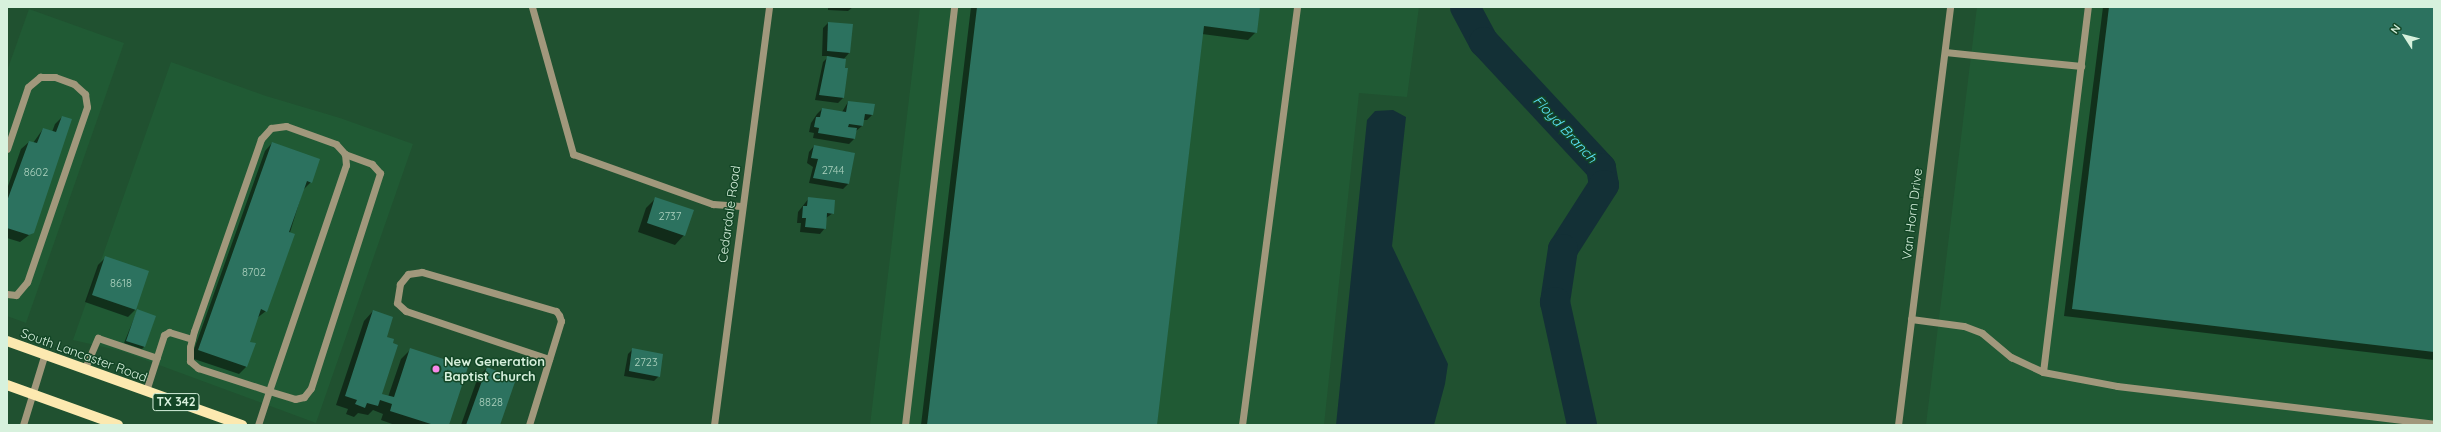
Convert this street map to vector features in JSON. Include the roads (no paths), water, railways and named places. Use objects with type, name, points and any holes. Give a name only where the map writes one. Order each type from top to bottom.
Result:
[{"type":"main road","name":"South Lancaster Road","points":[[7,341],[45,353],[242,425]]},
{"type":"main road","points":[[7,385],[118,425]]},
{"type":"street","points":[[532,7],[573,154],[713,204],[742,206]]},
{"type":"street","name":"Cedardale Road","points":[[714,425],[742,206],[770,7]]},
{"type":"street","points":[[905,425],[954,7]]},
{"type":"street","points":[[1242,425],[1297,7]]},
{"type":"street","name":"Van Horn Drive","points":[[1898,425],[1950,7]]},
{"type":"street","points":[[2043,372],[2088,7]]},
{"type":"street","points":[[1945,52],[2081,66]]},
{"type":"street","points":[[7,149],[28,87],[40,77],[55,76],[74,84],[85,94],[87,107],[26,282],[16,295],[7,294]]},
{"type":"street","points":[[286,126],[336,144],[345,154],[372,164],[380,174],[377,189],[311,388],[304,397],[295,399],[198,368],[190,361],[192,339],[261,139],[271,128],[286,126]]},
{"type":"street","points":[[258,425],[346,165],[345,154]]},
{"type":"street","points":[[529,425],[561,321],[556,312],[422,272],[408,274],[400,284],[397,303],[406,311],[549,359]]},
{"type":"street","points":[[1911,319],[1964,326],[1982,333],[2011,357],[2043,372],[2117,386],[2434,424]]},
{"type":"street","points":[[146,391],[166,332],[192,339]]},
{"type":"street","points":[[85,368],[98,338],[157,358]]},
{"type":"street","points":[[23,425],[45,353]]},
{"type":"water","points":[[1393,110],[1406,117],[1392,246],[1448,364],[1445,384],[1434,425],[1336,425],[1367,120],[1375,111]]},
{"type":"waterway","name":"Floyd Branch","points":[[1465,7],[1484,42],[1601,168],[1604,185],[1563,249],[1555,302],[1582,425]]},
{"type":"place","name":"New Generation Baptist Church","points":[[436,369]]}]
